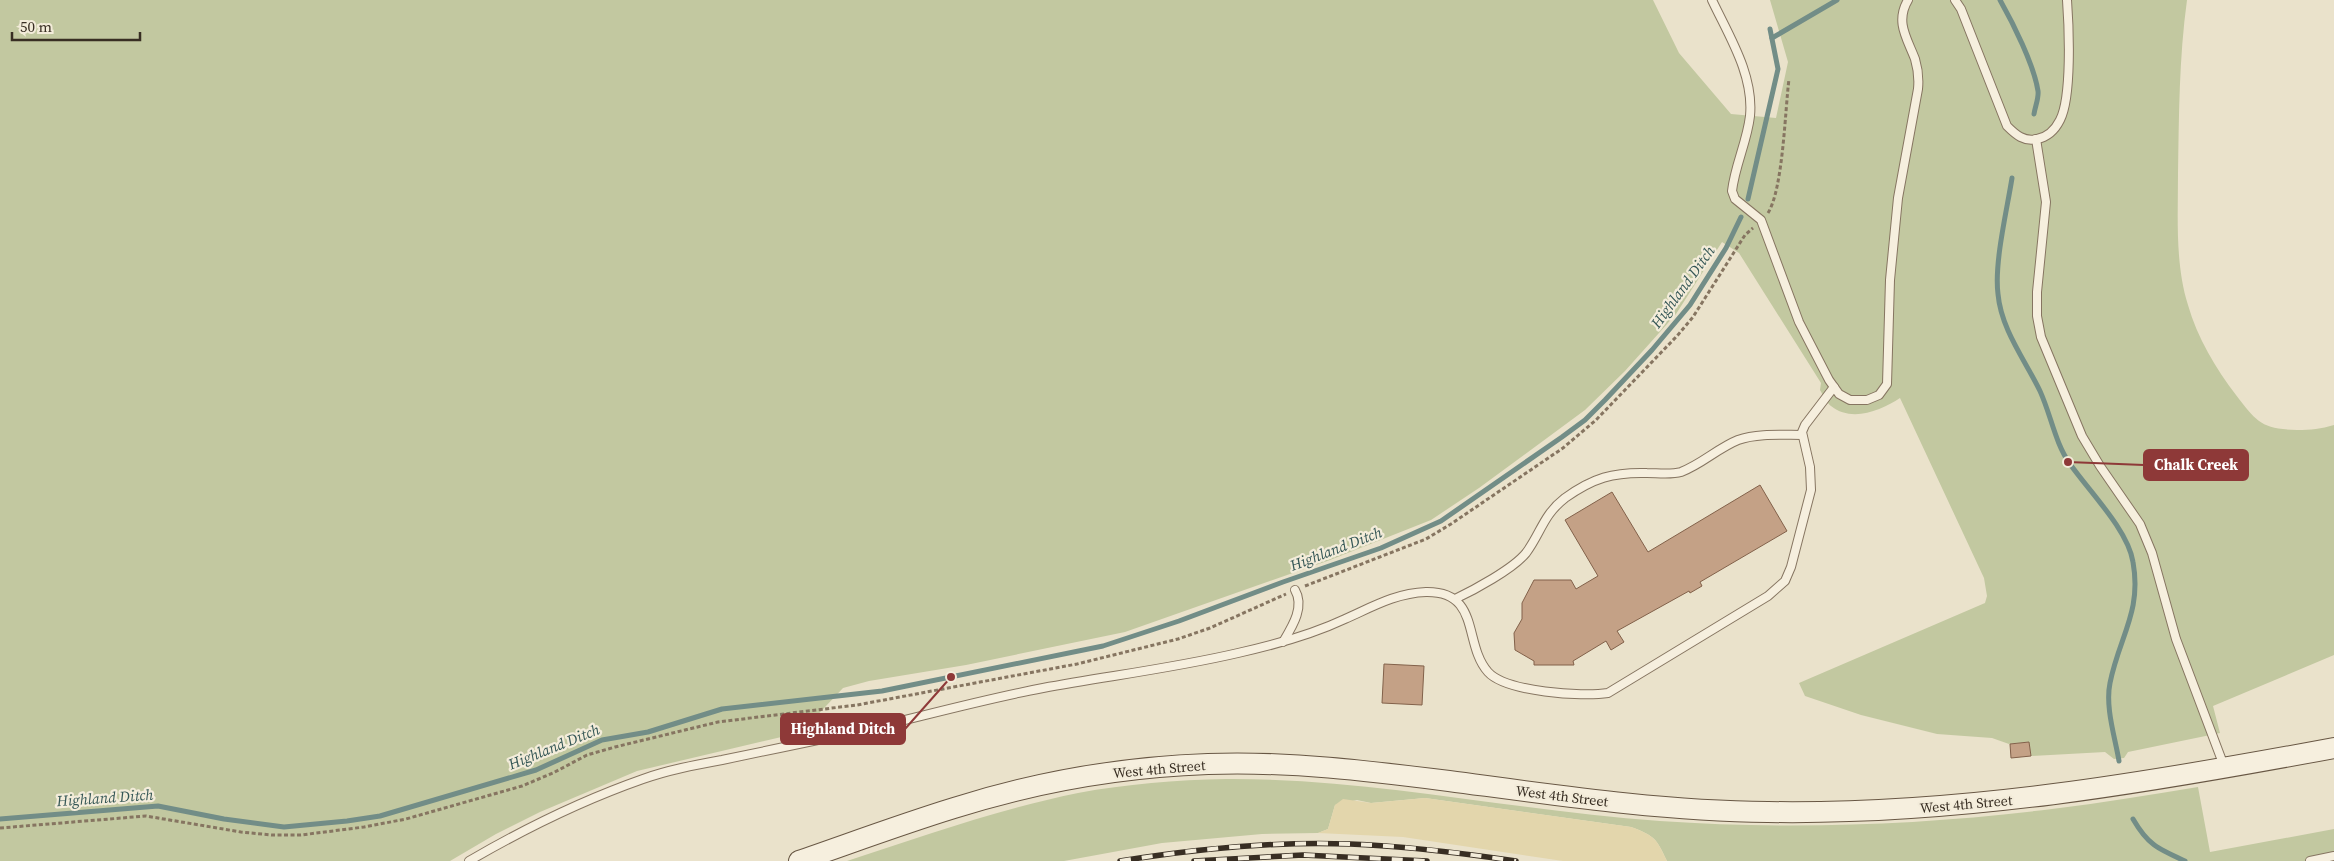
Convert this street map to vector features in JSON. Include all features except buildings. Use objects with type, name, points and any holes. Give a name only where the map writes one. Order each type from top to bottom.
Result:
[{"type":"main road","name":"West 4th Street","points":[[799,861],[956,807],[1010,792],[1110,772],[1207,764],[1310,766],[1376,772],[1617,803],[1765,812],[1854,812],[1994,802],[2067,794],[2334,748]]},
{"type":"lane","points":[[1712,0],[1737,52],[1746,77],[1750,96],[1747,134],[1734,177],[1732,191],[1735,199],[1761,220],[1799,322],[1838,394],[1850,400],[1866,400],[1879,395],[1887,384],[1890,280],[1898,198],[1918,90],[1919,75],[1915,59],[1903,33],[1901,20],[1908,0]]},
{"type":"lane","points":[[1955,0],[1961,9],[2007,126],[2016,135],[2030,141],[2053,131],[2061,118],[2067,88],[2069,58],[2067,0]]},
{"type":"lane","points":[[2036,139],[2046,202],[2045,229],[2037,292],[2037,316],[2041,337],[2082,436],[2140,524],[2152,553],[2176,639],[2224,768]]},
{"type":"lane","points":[[469,861],[534,826],[653,776],[1043,688],[1179,667],[1283,642],[1345,619],[1387,599],[1427,592],[1444,594],[1455,599],[1468,618],[1482,664],[1495,679],[1521,687],[1581,696],[1608,693],[1768,596],[1785,581],[1796,553],[1811,490],[1810,467],[1802,435],[1805,425],[1834,387]]},
{"type":"lane","points":[[1455,599],[1516,562],[1525,554],[1545,519],[1555,508],[1593,481],[1606,475],[1679,472],[1698,464],[1739,440],[1756,436],[1802,435]]},
{"type":"lane","points":[[1283,642],[1297,612],[1298,596],[1295,590]]},
{"type":"lane","points":[[2310,861],[2334,856]]},
{"type":"path","points":[[0,828],[146,816],[241,832],[301,835],[364,827],[406,819],[522,786],[587,756],[615,747],[718,722],[857,705],[1077,664],[1178,639],[1210,628],[1295,590],[1426,539],[1563,448],[1596,420],[1693,317],[1745,235],[1773,205],[1777,186],[1789,79]]},
{"type":"green space","points":[[0,0],[1653,0],[1679,53],[1731,114],[1776,118],[1788,62],[1770,0],[2187,0],[2181,65],[2178,174],[2178,240],[2184,289],[2196,329],[2214,364],[2255,418],[2267,426],[2285,429],[2311,429],[2334,425],[2334,655],[2213,706],[2220,733],[2128,752],[2124,758],[2114,759],[2105,752],[2031,756],[2029,742],[2009,744],[1992,738],[1937,734],[1861,715],[1805,696],[1799,683],[1985,603],[1987,596],[1984,578],[1900,398],[1885,407],[1867,413],[1848,414],[1831,406],[1820,390],[1821,383],[1739,253],[1722,242],[1676,314],[1625,371],[1585,410],[1479,488],[1431,520],[1330,560],[1125,632],[966,665],[869,681],[843,688],[809,724],[790,735],[637,771],[540,812],[496,834],[450,861],[0,861]]},
{"type":"green space","points":[[1189,780],[1280,780],[1389,789],[1551,810],[1660,821],[1758,825],[1856,824],[1954,819],[2070,807],[2198,787],[2210,852],[2334,829],[2334,861],[1667,861],[1654,839],[1631,827],[1425,798],[1371,803],[1357,800],[1335,805],[1328,829],[1318,833],[1262,834],[1162,843],[1064,861],[847,861],[990,815],[1049,799],[1114,787]]},
{"type":"sand","points":[[1425,798],[1631,827],[1654,839],[1667,861],[1563,861],[1403,837],[1318,833],[1328,829],[1335,805],[1343,799],[1371,803]]},
{"type":"waterway","points":[[1772,38],[1837,0]]},
{"type":"waterway","points":[[2000,0],[2022,44],[2036,81],[2038,94],[2034,114]]},
{"type":"waterway","name":"Highland Ditch","points":[[1748,199],[1778,69],[1770,29]]},
{"type":"waterway","points":[[2012,178],[2002,236],[1997,281],[2000,307],[2004,320],[2014,344],[2040,391],[2065,456],[2116,524],[2130,550],[2133,562],[2135,580],[2132,610],[2114,667],[2109,692],[2111,722],[2119,761]]},
{"type":"waterway","name":"Highland Ditch","points":[[0,819],[158,806],[224,819],[284,827],[380,816],[536,770],[602,740],[648,732],[722,709],[882,691],[1103,646],[1179,621],[1381,548],[1441,521],[1562,437],[1585,420],[1605,400],[1652,350],[1690,305],[1726,248],[1741,217]]},
{"type":"waterway","points":[[2133,819],[2149,841],[2185,861]]},
{"type":"railway","points":[[1120,861],[1235,847],[1321,843],[1413,848],[1516,861]]},
{"type":"railway","points":[[1194,861],[1303,855],[1427,861]]},
{"type":"place","name":"Chalk Creek","points":[[2068,462]]},
{"type":"place","name":"Highland Ditch","points":[[951,677]]}]
